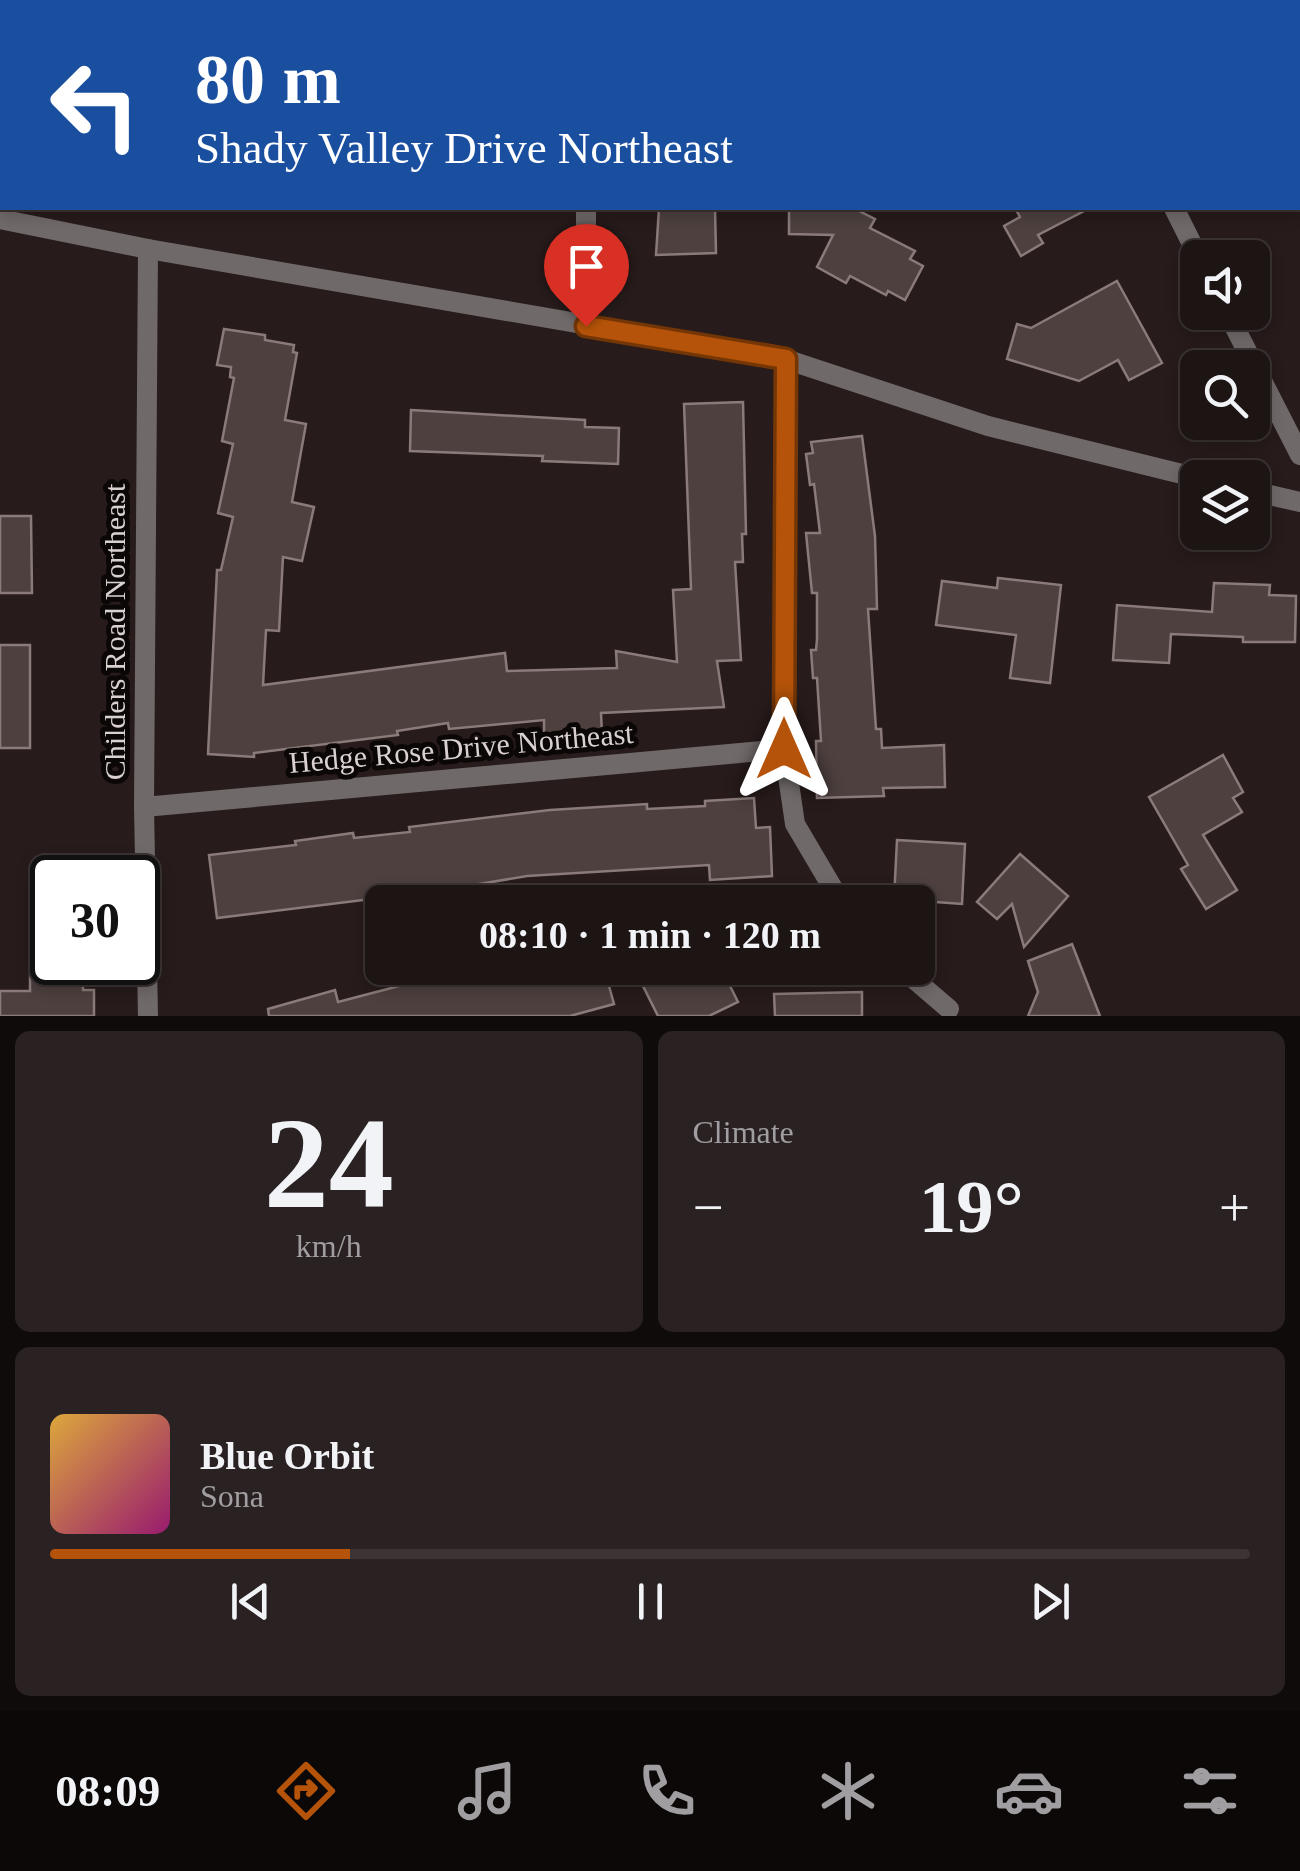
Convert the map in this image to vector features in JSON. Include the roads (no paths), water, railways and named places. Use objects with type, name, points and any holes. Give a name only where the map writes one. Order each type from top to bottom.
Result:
[{"type":"street","points":[[586,210],[586,326]]},
{"type":"street","points":[[1175,210],[1190,240]]},
{"type":"street","points":[[0,219],[786,359],[988,426],[1180,474]]},
{"type":"street","name":"Childers Road Northeast","points":[[148,248],[144,807],[148,1016]]},
{"type":"street","points":[[1236,330],[1300,455]]},
{"type":"street","points":[[786,359],[784,749],[795,824],[831,885]]},
{"type":"street","points":[[1270,495],[1300,502]]},
{"type":"street","name":"Hedge Rose Drive Northeast","points":[[144,807],[784,749]]},
{"type":"street","points":[[921,985],[949,1008]]}]
